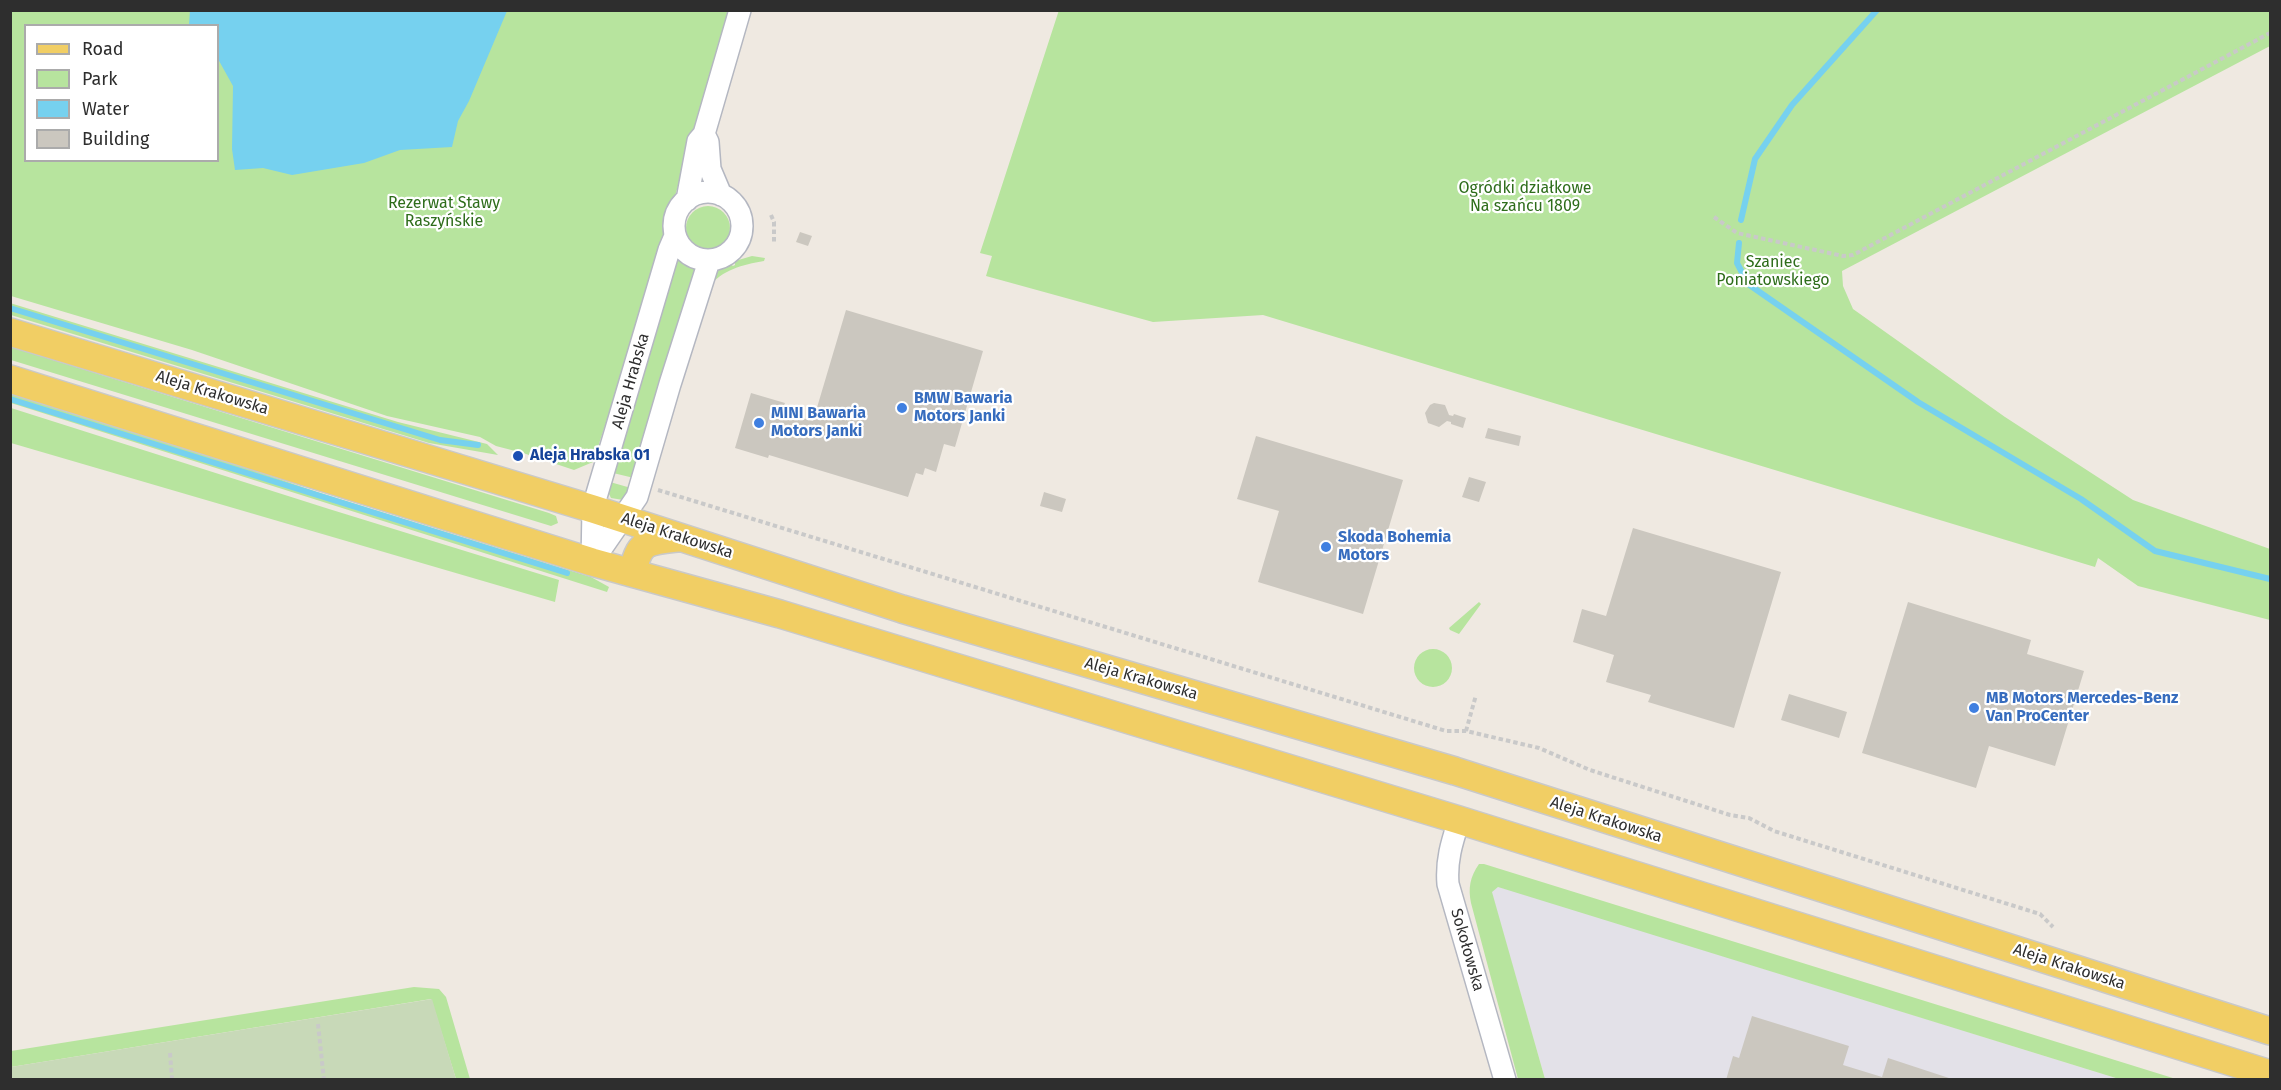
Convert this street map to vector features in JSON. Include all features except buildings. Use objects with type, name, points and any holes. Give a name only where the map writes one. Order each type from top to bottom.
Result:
[{"type":"main road","name":"Aleja Krakowska","points":[[10,332],[622,518],[902,609],[1455,771],[2271,1031]]},
{"type":"main road","points":[[10,379],[592,562],[780,614],[1459,820],[2271,1074]]},
{"type":"main road","points":[[633,573],[636,559],[643,546],[653,540],[678,538]]},
{"type":"street","points":[[687,200],[704,193],[721,195],[728,199],[738,211],[742,227],[741,236],[732,251],[709,261],[690,255],[675,236],[676,215],[687,200],[695,150],[698,141],[704,135],[740,10]]},
{"type":"street","points":[[704,135],[708,142],[710,169],[721,195]]},
{"type":"street","name":"Aleja Hrabska","points":[[592,562],[593,509],[675,236]]},
{"type":"street","points":[[592,562],[637,497],[709,261]]},
{"type":"street","name":"Sokołowska","points":[[1459,820],[1450,848],[1447,867],[1448,884],[1505,1080]]},
{"type":"path","points":[[1714,217],[1737,233],[1843,256],[1853,255],[2271,33]]},
{"type":"path","points":[[771,215],[774,222],[774,243]]},
{"type":"path","points":[[653,488],[1446,731],[1466,730],[1539,748],[1590,770],[1749,818],[1774,831],[2040,914],[2053,927]]},
{"type":"path","points":[[1466,730],[1476,695]]},
{"type":"path","points":[[318,1024],[324,1080]]},
{"type":"path","points":[[170,1053],[172,1080]]},
{"type":"shaded area","points":[[1498,887],[2119,1079],[1545,1079],[1491,891]]},
{"type":"green space","name":"Ogródki działkowe Na szańcu 1809","points":[[1059,10],[2270,11],[2270,46],[1842,271],[1843,286],[1853,309],[2005,417],[2133,500],[2270,549],[2270,620],[2138,586],[2098,558],[2095,567],[1263,315],[1153,322],[986,276],[992,256],[980,253]]},
{"type":"green space","name":"Rezerwat Stawy Raszyńskie","points":[[10,11],[729,11],[631,347],[593,462],[574,470],[496,446],[480,437],[387,416],[192,350],[11,296]]},
{"type":"green space","points":[[708,206],[723,213],[730,228],[723,243],[708,250],[693,243],[686,228],[693,213]]},
{"type":"green space","points":[[679,253],[699,266],[634,478],[613,473],[677,254]]},
{"type":"green space","points":[[752,256],[765,258],[764,261],[727,272],[708,288],[713,276],[722,268],[729,263],[733,266],[735,261]]},
{"type":"green space","points":[[10,303],[398,422],[487,444],[498,455],[429,443],[11,315]]},
{"type":"green space","points":[[11,347],[549,513],[556,516],[558,523],[551,526],[11,360]]},
{"type":"green space","points":[[10,392],[168,441],[317,492],[591,577],[609,587],[607,592],[11,403]]},
{"type":"green space","points":[[11,408],[559,580],[555,602],[11,443]]},
{"type":"green space","points":[[610,482],[631,488],[623,500],[611,498]]},
{"type":"green space","points":[[1479,602],[1481,604],[1459,634],[1450,630],[1449,628]]},
{"type":"green space","points":[[1433,649],[1447,654],[1452,668],[1447,682],[1433,687],[1419,682],[1414,668],[1419,654]]},
{"type":"green space","points":[[1479,864],[2176,1079],[2119,1079],[1498,887],[1492,892],[1545,1079],[1518,1079],[1471,903],[1470,883]]},
{"type":"green space","points":[[414,987],[439,989],[446,997],[470,1079],[456,1079],[431,999],[11,1067],[11,1051]]},
{"type":"green space","points":[[432,999],[456,1079],[11,1079],[11,1067]]},
{"type":"water","points":[[190,10],[507,10],[469,101],[458,121],[452,147],[400,150],[364,163],[292,175],[263,168],[235,170],[232,149],[233,86],[219,61],[219,24],[189,24]]},
{"type":"waterway","points":[[1741,220],[1755,159],[1792,105],[1877,10]]},
{"type":"waterway","points":[[1739,243],[1737,263],[1748,284],[1918,402],[2081,499],[2155,551],[2270,579]]},
{"type":"waterway","points":[[10,308],[440,440],[478,445]]},
{"type":"waterway","points":[[10,399],[567,573]]},
{"type":"place","name":"BMW Bawaria Motors Janki","points":[[902,408]]},
{"type":"place","name":"MINI Bawaria Motors Janki","points":[[759,423]]},
{"type":"place","name":"Aleja Hrabska 01","points":[[518,456]]},
{"type":"place","name":"Skoda Bohemia Motors","points":[[1326,547]]},
{"type":"place","name":"MB Motors Mercedes-Benz Van ProCenter","points":[[1974,708]]},
{"type":"park label","name":"Szaniec Poniatowskiego","points":[[1773,272]]}]
